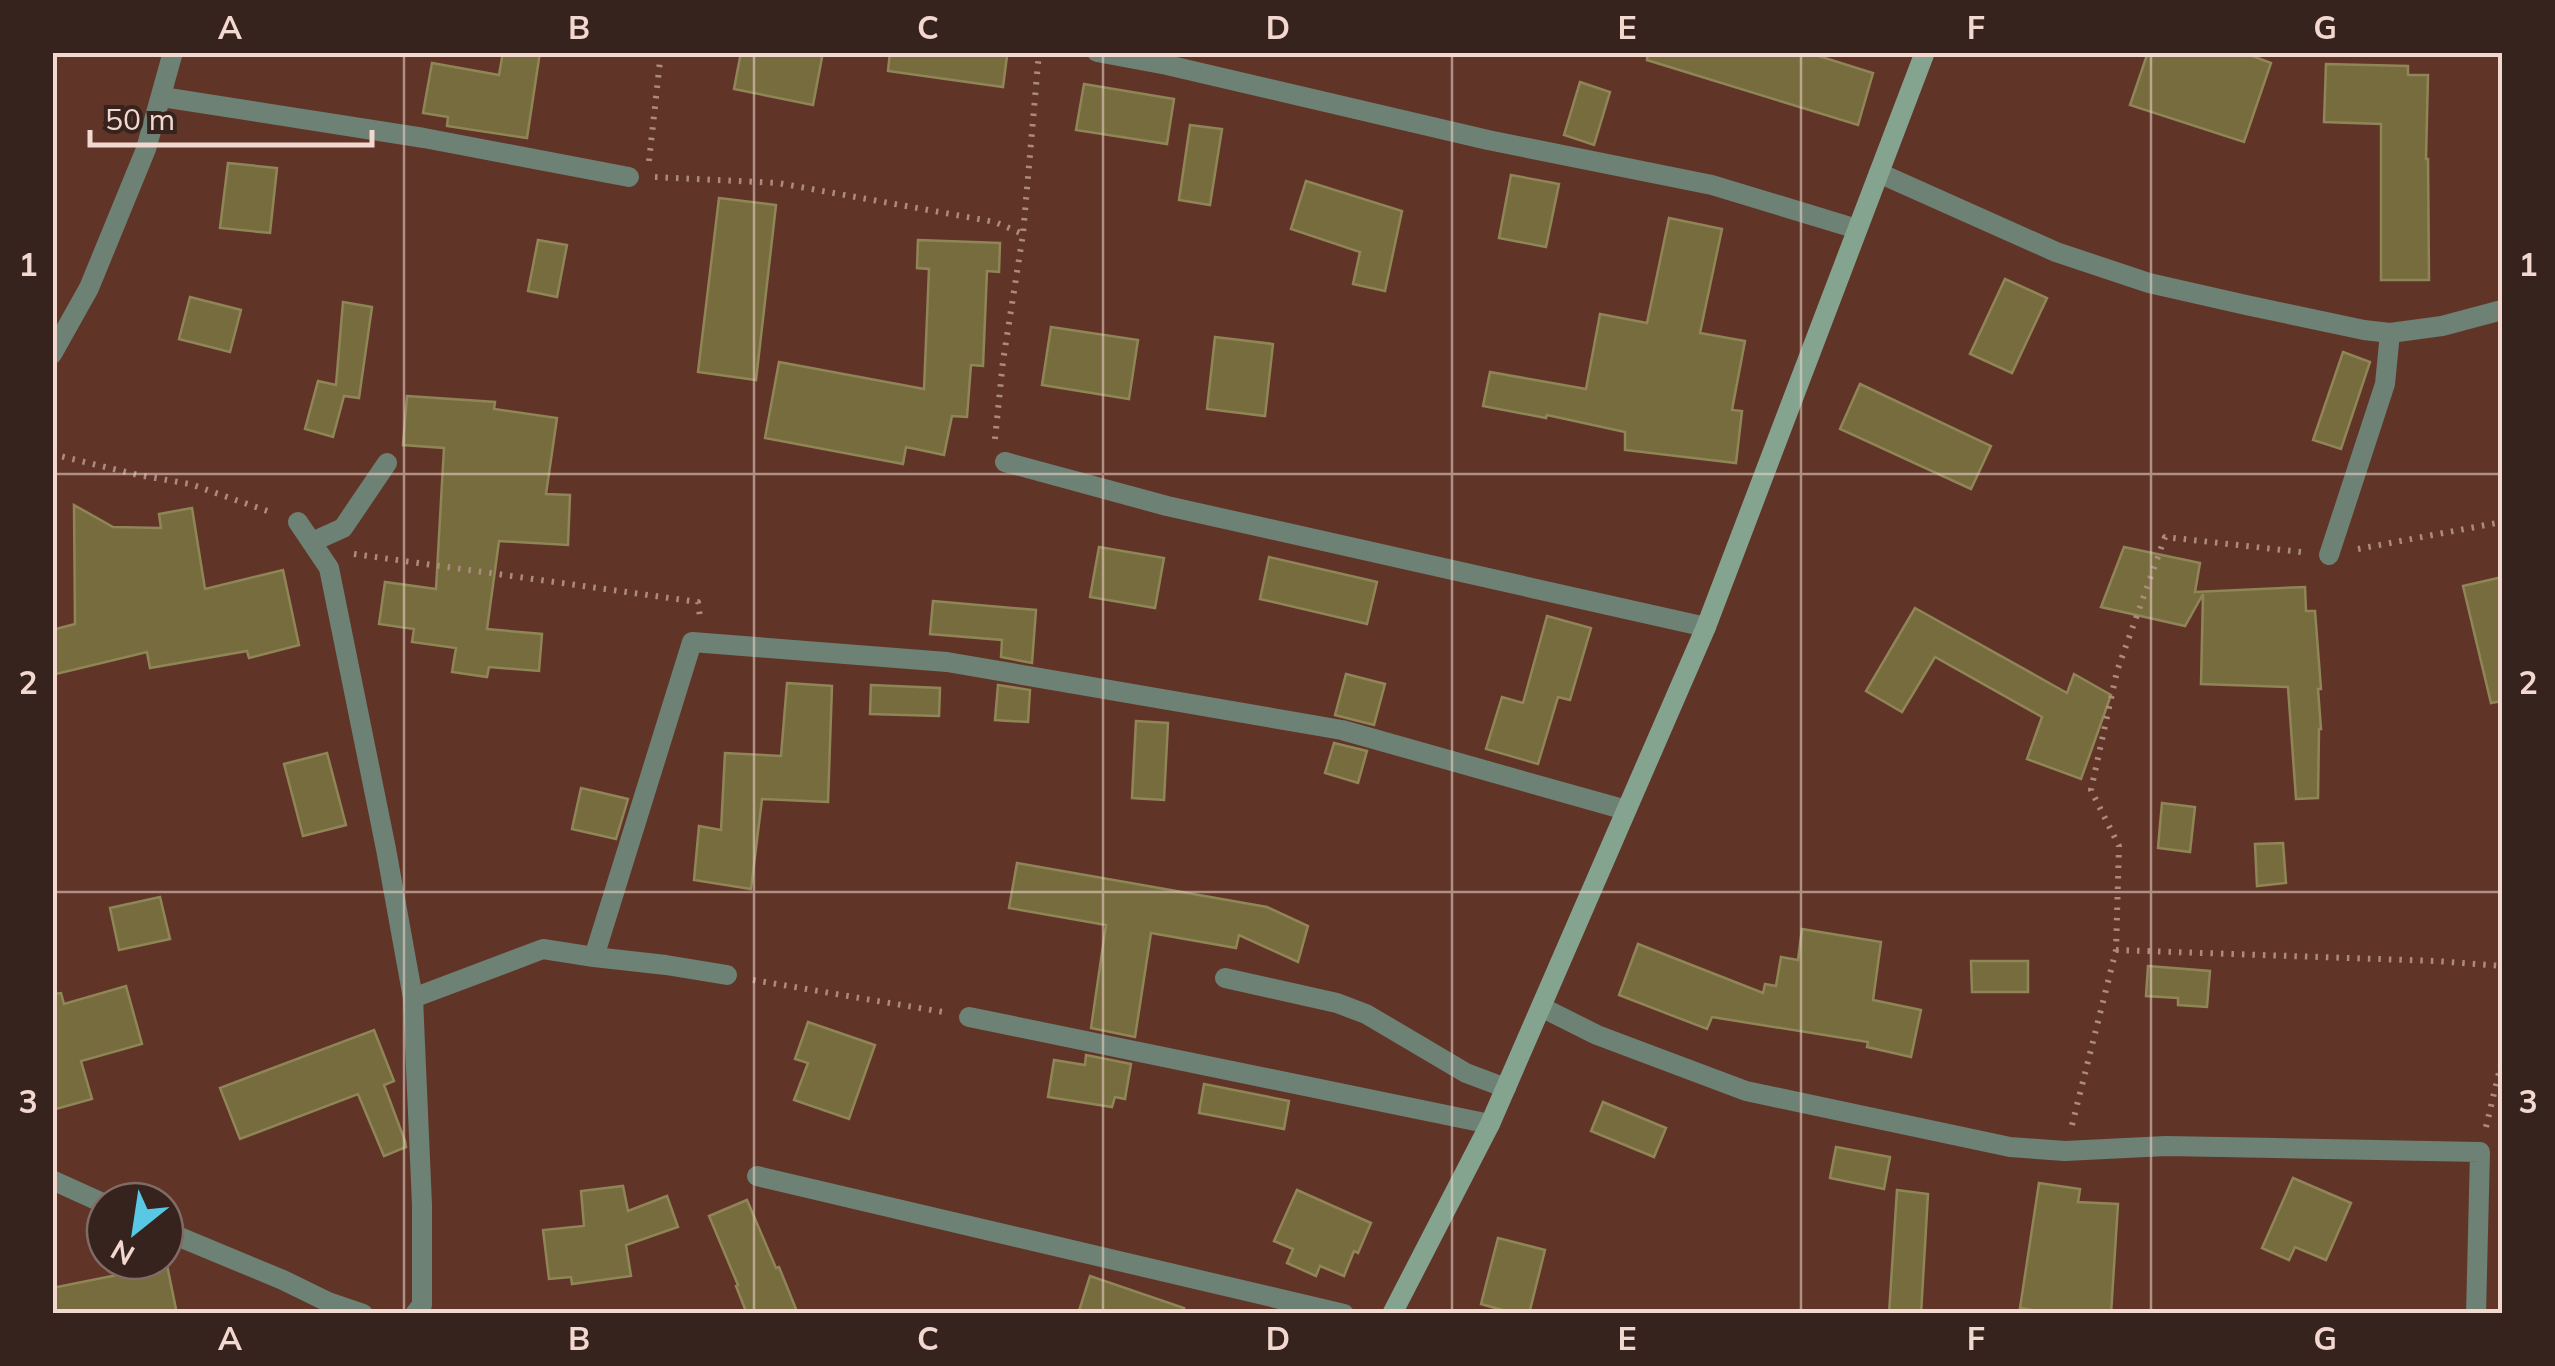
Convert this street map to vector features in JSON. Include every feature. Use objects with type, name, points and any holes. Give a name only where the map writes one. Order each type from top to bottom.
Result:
[{"type":"main road","points":[[1392,1314],[1490,1124],[1706,626],[1925,52]]},
{"type":"street","points":[[52,354],[89,288],[146,150],[174,52]]},
{"type":"street","points":[[1097,52],[1488,140],[1712,185],[1856,230]]},
{"type":"street","points":[[162,97],[424,138],[628,177]]},
{"type":"street","points":[[1879,173],[2056,252],[2149,283],[2390,333],[2442,326],[2502,310]]},
{"type":"street","points":[[2329,555],[2385,384],[2390,333]]},
{"type":"street","points":[[1005,462],[1167,506],[1706,626]]},
{"type":"street","points":[[312,542],[343,528],[388,463]]},
{"type":"street","points":[[298,522],[329,568],[412,998],[422,1205],[422,1304],[414,1314]]},
{"type":"street","points":[[594,958],[692,642],[948,662],[1342,730],[1626,810]]},
{"type":"street","points":[[412,998],[544,949],[727,975]]},
{"type":"street","points":[[1225,978],[1337,1003],[1366,1014],[1466,1073],[1506,1088]]},
{"type":"street","points":[[1542,1008],[1597,1034],[1746,1092],[2010,1147],[2480,1152],[2476,1314]]},
{"type":"street","points":[[969,1017],[1490,1124]]},
{"type":"street","points":[[757,1176],[1344,1314]]},
{"type":"street","points":[[52,1180],[85,1195]]},
{"type":"street","points":[[185,1239],[363,1314]]},
{"type":"street","points":[[2479,1262],[2502,1264]]},
{"type":"path","points":[[662,52],[647,176],[778,184],[994,222],[1023,234]]},
{"type":"path","points":[[1005,462],[993,454],[1023,234],[1039,52]]},
{"type":"path","points":[[52,454],[190,484],[298,522]]},
{"type":"path","points":[[2065,1150],[2116,950],[2118,846],[2091,790],[2118,671],[2165,538]]},
{"type":"path","points":[[329,568],[349,554],[698,602],[700,618],[692,642]]},
{"type":"path","points":[[2116,950],[2502,966]]},
{"type":"path","points":[[727,975],[969,1017]]},
{"type":"path","points":[[2480,1152],[2502,1060]]},
{"type":"building","points":[[503,52],[540,52],[527,138],[447,126],[448,117],[423,113],[432,63],[499,75]]},
{"type":"building","points":[[741,52],[823,52],[813,105],[734,89]]},
{"type":"building","points":[[890,52],[985,52],[1007,56],[1003,87],[888,71]]},
{"type":"building","points":[[1648,52],[1806,52],[1873,73],[1858,125],[1647,60]]},
{"type":"building","points":[[2148,52],[2242,52],[2271,63],[2244,142],[2130,105]]},
{"type":"building","points":[[2326,64],[2408,66],[2408,75],[2428,75],[2429,280],[2381,280],[2381,124],[2324,122]]},
{"type":"building","points":[[1580,82],[1610,92],[1594,145],[1564,135]]},
{"type":"building","points":[[1084,84],[1174,99],[1167,144],[1076,130]]},
{"type":"building","points":[[1190,125],[1222,129],[1210,205],[1179,200]]},
{"type":"building","points":[[228,163],[277,168],[270,233],[220,228]]},
{"type":"building","points":[[1511,175],[1559,184],[1546,247],[1499,238]]},
{"type":"building","points":[[1306,181],[1402,211],[1385,291],[1353,284],[1360,252],[1291,229]]},
{"type":"building","points":[[719,198],[776,205],[756,380],[698,372]]},
{"type":"building","points":[[1669,218],[1722,229],[1700,333],[1745,341],[1732,410],[1742,411],[1736,463],[1625,450],[1625,432],[1483,406],[1490,372],[1586,389],[1600,314],[1647,323]]},
{"type":"building","points":[[538,240],[567,245],[557,297],[528,291]]},
{"type":"building","points":[[918,240],[1000,243],[999,272],[987,271],[983,366],[971,365],[967,417],[952,416],[944,455],[906,447],[903,464],[765,438],[779,362],[924,389],[929,269],[917,268]]},
{"type":"building","points":[[2005,279],[2047,298],[2012,373],[1970,354]]},
{"type":"building","points":[[190,297],[241,310],[230,352],[179,339]]},
{"type":"building","points":[[343,302],[372,307],[359,398],[344,396],[333,437],[305,429],[318,381],[336,385]]},
{"type":"building","points":[[1051,327],[1138,340],[1129,399],[1042,385]]},
{"type":"building","points":[[1215,337],[1273,344],[1265,416],[1207,409]]},
{"type":"building","points":[[2343,352],[2370,362],[2341,449],[2313,440]]},
{"type":"building","points":[[1860,384],[1991,446],[1971,489],[1840,429]]},
{"type":"building","points":[[407,396],[495,402],[494,409],[557,418],[546,494],[570,495],[568,545],[499,541],[487,629],[542,634],[539,671],[489,667],[487,677],[452,672],[456,648],[412,642],[414,629],[379,624],[385,582],[436,589],[444,448],[403,445]]},
{"type":"building","points":[[74,505],[113,527],[161,528],[159,514],[192,508],[205,589],[283,570],[299,645],[249,658],[247,651],[150,668],[147,652],[52,675],[52,630],[75,624]]},
{"type":"building","points":[[1099,547],[1164,558],[1155,608],[1090,597]]},
{"type":"building","points":[[2124,547],[2200,563],[2195,592],[2305,587],[2306,611],[2315,611],[2321,689],[2318,798],[2296,799],[2288,687],[2201,684],[2203,594],[2185,626],[2101,607]]},
{"type":"building","points":[[1269,557],[1377,582],[1367,624],[1260,599]]},
{"type":"building","points":[[2502,577],[2502,701],[2491,703],[2463,586]]},
{"type":"building","points":[[933,601],[1036,610],[1032,663],[1001,657],[1002,640],[930,634]]},
{"type":"building","points":[[1915,608],[2067,693],[2074,674],[2111,695],[2081,779],[2027,759],[2042,717],[1935,657],[1902,712],[1866,691]]},
{"type":"building","points":[[1547,616],[1591,628],[1570,700],[1558,697],[1538,764],[1486,749],[1502,697],[1523,703]]},
{"type":"building","points":[[1346,674],[1385,684],[1374,725],[1335,715]]},
{"type":"building","points":[[787,683],[832,686],[828,802],[762,799],[751,889],[694,880],[699,826],[721,830],[725,753],[781,756]]},
{"type":"building","points":[[871,685],[940,688],[939,716],[870,714]]},
{"type":"building","points":[[998,685],[1030,690],[1028,722],[995,720]]},
{"type":"building","points":[[1136,721],[1168,723],[1164,800],[1132,798]]},
{"type":"building","points":[[1334,743],[1367,751],[1358,783],[1325,773]]},
{"type":"building","points":[[327,753],[346,825],[303,836],[284,764]]},
{"type":"building","points":[[581,788],[628,799],[616,839],[572,829]]},
{"type":"building","points":[[2162,803],[2195,807],[2190,852],[2158,848]]},
{"type":"building","points":[[2283,843],[2286,883],[2257,886],[2255,844]]},
{"type":"building","points":[[1017,863],[1267,907],[1308,926],[1298,962],[1239,935],[1236,948],[1151,933],[1135,1037],[1091,1028],[1106,925],[1009,908]]},
{"type":"building","points":[[160,897],[170,939],[119,950],[110,908]]},
{"type":"building","points":[[1802,929],[1881,942],[1873,1000],[1921,1010],[1911,1057],[1867,1047],[1868,1042],[1712,1017],[1707,1029],[1619,995],[1638,944],[1763,993],[1765,984],[1776,986],[1781,957],[1798,960]]},
{"type":"building","points":[[1971,961],[2028,961],[2028,992],[1972,992]]},
{"type":"building","points":[[2148,966],[2210,971],[2207,1007],[2178,1005],[2178,998],[2146,996]]},
{"type":"building","points":[[126,986],[142,1044],[81,1061],[92,1099],[52,1110],[52,994],[61,993],[64,1004]]},
{"type":"building","points":[[808,1022],[875,1045],[849,1119],[794,1100],[808,1063],[795,1059]]},
{"type":"building","points":[[374,1030],[394,1081],[384,1085],[406,1147],[384,1156],[358,1094],[240,1139],[220,1088]]},
{"type":"building","points":[[1086,1055],[1131,1064],[1125,1099],[1115,1097],[1112,1107],[1048,1097],[1054,1060],[1085,1065]]},
{"type":"building","points":[[1204,1084],[1289,1101],[1284,1129],[1199,1113]]},
{"type":"building","points":[[1603,1102],[1666,1128],[1654,1157],[1591,1131]]},
{"type":"building","points":[[1836,1147],[1890,1157],[1884,1189],[1830,1178]]},
{"type":"building","points":[[2293,1178],[2351,1203],[2326,1260],[2295,1247],[2289,1260],[2262,1248]]},
{"type":"building","points":[[2039,1183],[2080,1189],[2078,1202],[2118,1204],[2111,1314],[2058,1314],[2020,1308]]},
{"type":"building","points":[[623,1186],[628,1211],[667,1196],[678,1227],[626,1245],[631,1276],[572,1284],[571,1277],[549,1279],[543,1230],[584,1226],[581,1191]]},
{"type":"building","points":[[1297,1190],[1371,1223],[1344,1276],[1320,1266],[1316,1276],[1287,1263],[1293,1249],[1274,1241]]},
{"type":"building","points":[[1897,1190],[1928,1194],[1921,1314],[1889,1314]]},
{"type":"building","points":[[747,1200],[798,1314],[747,1314],[709,1216]]},
{"type":"building","points":[[1498,1238],[1545,1250],[1529,1314],[1481,1304]]},
{"type":"building","points":[[1090,1276],[1184,1308],[1183,1314],[1078,1314]]},
{"type":"building","points":[[87,1281],[170,1281],[177,1314],[52,1314],[52,1288]]}]
